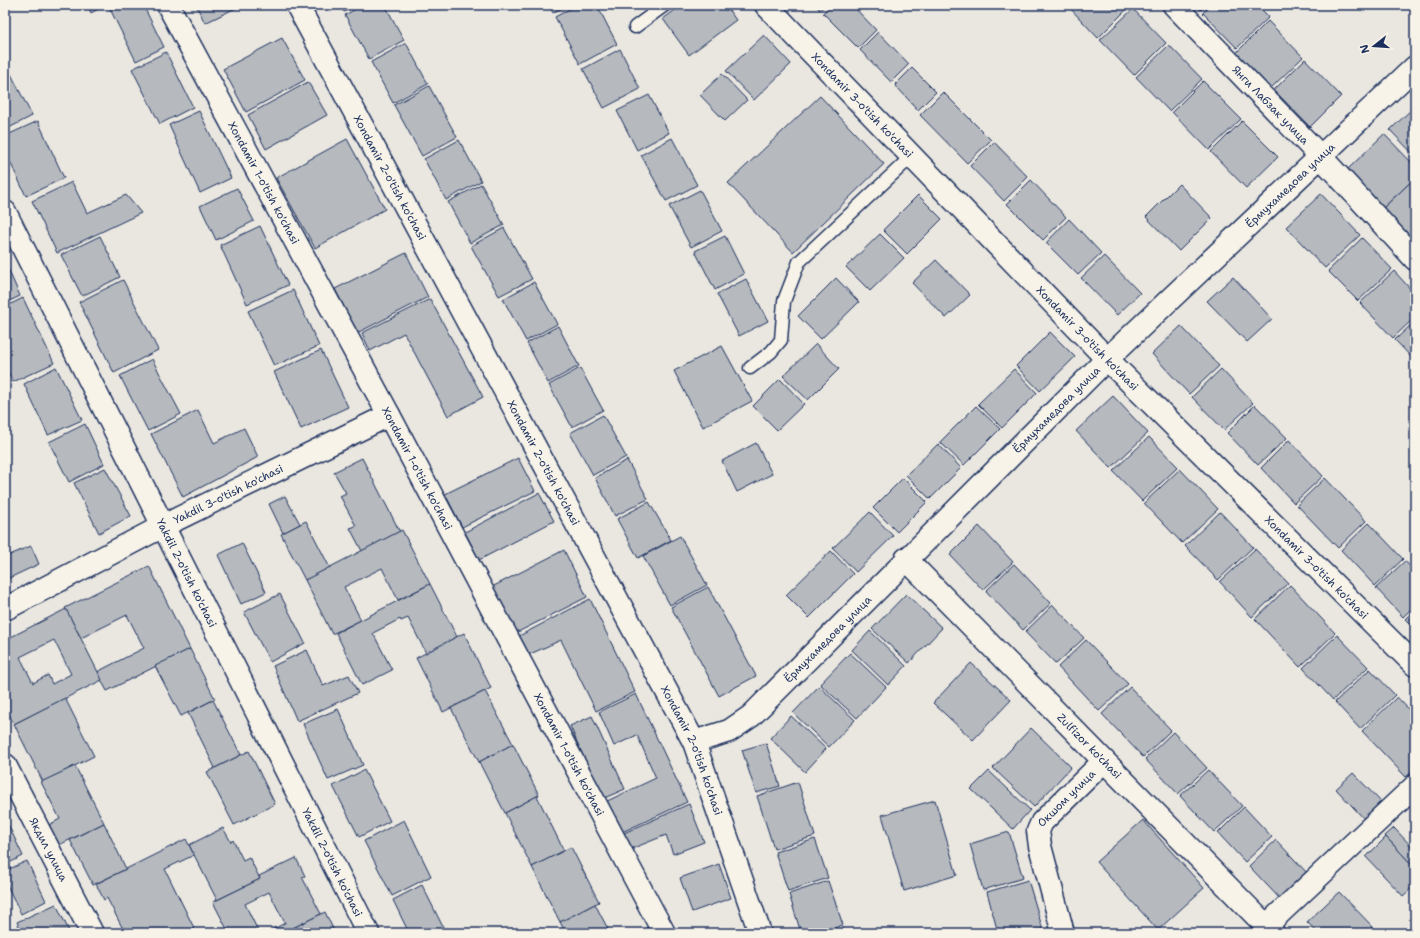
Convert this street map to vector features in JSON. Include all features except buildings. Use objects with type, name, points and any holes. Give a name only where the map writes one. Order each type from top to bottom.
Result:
[{"type":"street","name":"Xondamir 1-o'tish ko'chasi","points":[[168,5],[389,415],[664,933]]},
{"type":"street","name":"Xondamir 2-o'tish ko'chasi","points":[[297,5],[694,742],[760,933]]},
{"type":"street","name":"Xondamir 3-o'tish ko'chasi","points":[[766,5],[1107,359],[1415,665]]},
{"type":"street","name":"Янги Лабзак улица","points":[[1174,5],[1321,157],[1415,259]]},
{"type":"street","name":"Ёрмухамедова улица","points":[[694,742],[729,731],[751,716],[1107,359],[1415,67]]},
{"type":"street","name":"Yakdil 2-o'tish ko'chasi","points":[[5,212],[368,933]]},
{"type":"street","name":"Yakdil 3-o'tish ko'chasi","points":[[5,608],[163,526],[389,415]]},
{"type":"street","name":"Zulfizor ko'chasi","points":[[906,559],[1270,929]]},
{"type":"street","name":"Окшом улица","points":[[1063,933],[1040,846],[1038,831],[1042,822],[1104,761]]},
{"type":"street","name":"Якдил улица","points":[[6,771],[92,933]]},
{"type":"street","points":[[1270,929],[1415,786]]},
{"type":"lane","points":[[635,27],[664,5]]},
{"type":"lane","points":[[750,368],[771,352],[780,340],[784,302],[799,262],[912,156]]}]
